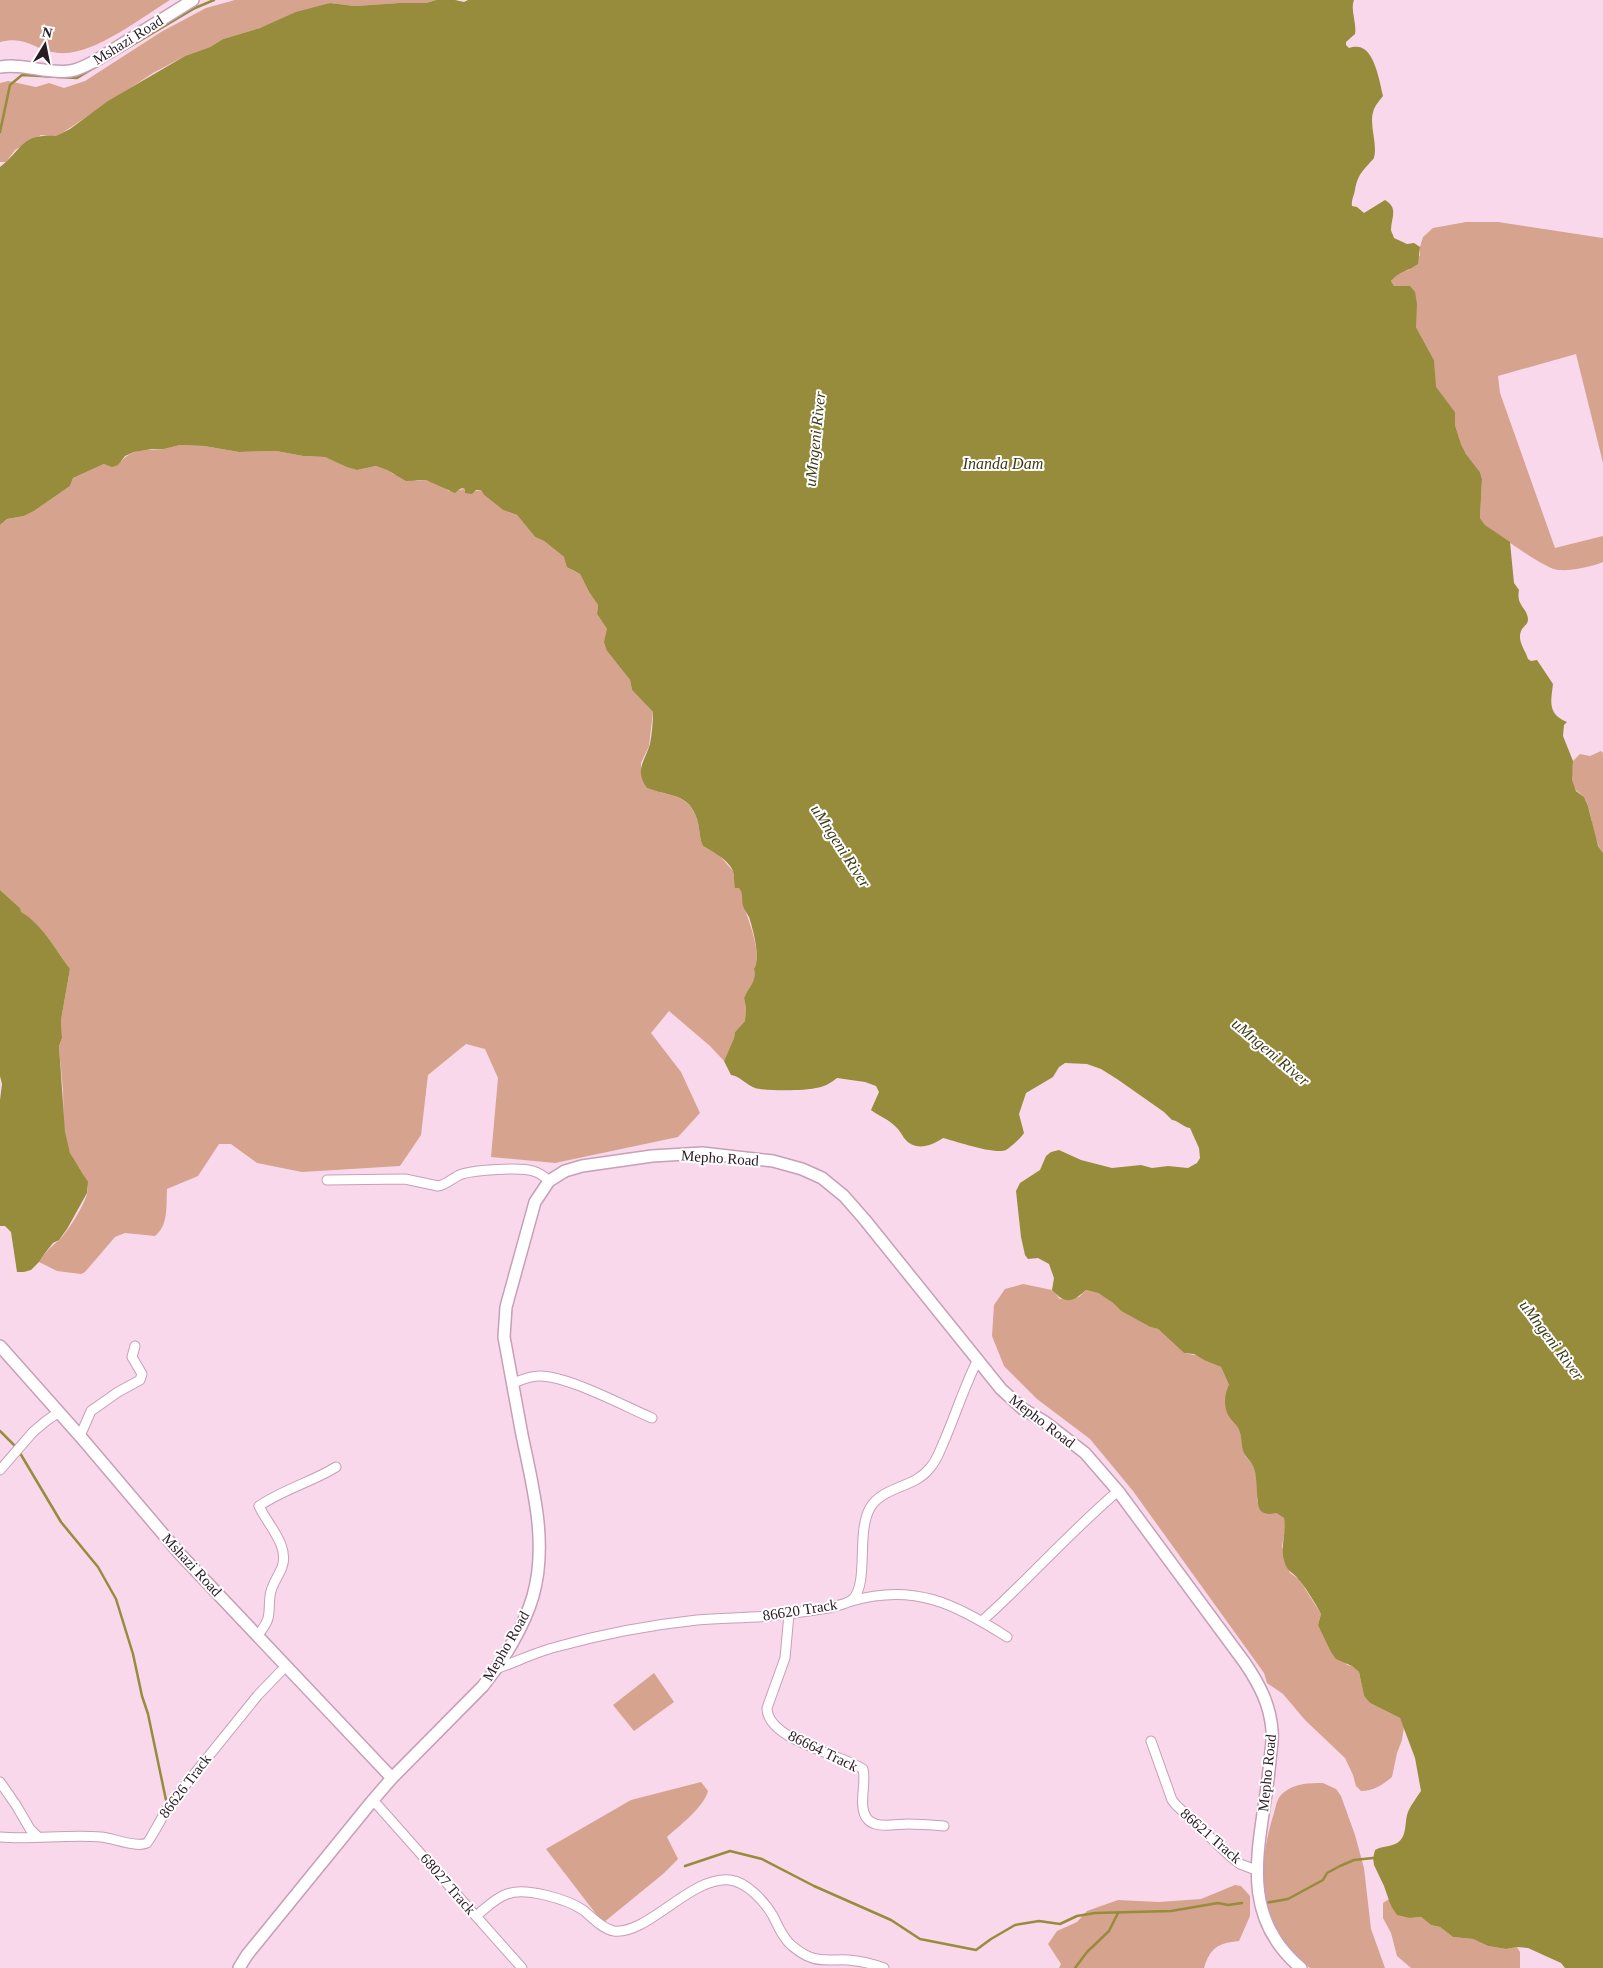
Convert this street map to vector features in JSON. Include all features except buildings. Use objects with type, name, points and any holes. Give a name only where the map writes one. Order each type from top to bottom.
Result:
[{"type":"street","name":"Mshazi Road","points":[[0,67],[13,65],[70,71],[83,67],[193,0]]},
{"type":"street","name":"Mepho Road","points":[[240,1968],[247,1955],[373,1800],[392,1778],[483,1686],[496,1669],[516,1634],[532,1597],[539,1565],[540,1542],[533,1484],[504,1338],[506,1306],[535,1202],[549,1181],[565,1171],[582,1166],[681,1154],[702,1154],[773,1161],[802,1168],[822,1178],[844,1196],[1001,1389],[1023,1409],[1045,1422],[1085,1453],[1118,1491],[1245,1663],[1259,1684],[1268,1706],[1272,1730],[1256,1870],[1260,1905],[1267,1926],[1278,1946],[1301,1968]]},
{"type":"street","points":[[327,1180],[405,1179],[443,1186],[464,1174],[520,1169],[543,1174],[549,1181]]},
{"type":"street","name":"Mshazi Road","points":[[0,1346],[80,1436],[180,1554],[392,1778]]},
{"type":"street","points":[[80,1436],[91,1411],[118,1392],[136,1383],[142,1377],[132,1357],[135,1346]]},
{"type":"street","name":"86620 Track","points":[[496,1669],[555,1647],[654,1626],[698,1620],[789,1614],[852,1601],[858,1591],[861,1580],[864,1524],[870,1508],[877,1498],[919,1478],[928,1471],[937,1457],[953,1422],[970,1375],[978,1359]]},
{"type":"street","points":[[512,1383],[531,1377],[552,1377],[570,1382],[652,1418]]},
{"type":"street","points":[[0,1470],[33,1432],[59,1412]]},
{"type":"street","points":[[258,1635],[269,1618],[270,1595],[284,1559],[279,1541],[259,1506],[291,1488],[324,1474],[336,1466]]},
{"type":"street","points":[[982,1621],[1015,1592],[1089,1516],[1118,1491]]},
{"type":"street","points":[[852,1601],[873,1594],[929,1597],[946,1603],[982,1621],[1007,1637]]},
{"type":"street","name":"86664 Track","points":[[789,1614],[785,1658],[767,1708],[771,1721],[788,1736],[863,1769],[863,1807],[865,1816],[871,1822],[889,1826],[907,1824],[944,1826]]},
{"type":"street","name":"86626 Track","points":[[0,1836],[17,1838],[102,1837],[137,1844],[148,1843],[152,1840],[158,1823],[170,1804],[258,1695],[286,1666]]},
{"type":"street","name":"86621 Track","points":[[1151,1741],[1172,1800],[1176,1805],[1231,1857],[1240,1864],[1256,1870]]},
{"type":"street","points":[[0,1782],[30,1829],[38,1837]]},
{"type":"street","name":"68027 Track","points":[[373,1800],[522,1968]]},
{"type":"street","points":[[476,1916],[496,1899],[508,1893],[535,1893],[581,1909],[614,1931],[633,1928],[686,1894],[708,1884],[720,1880],[731,1880],[739,1883],[762,1902],[790,1944],[811,1958],[849,1960],[884,1968]]},
{"type":"shaded area","points":[[0,0],[170,0],[102,42],[72,52],[59,53],[17,40],[0,42]]},
{"type":"shaded area","points":[[235,0],[436,0],[426,3],[355,6],[330,3],[223,39],[210,47],[185,56],[153,73],[56,137],[41,135],[15,150],[6,162],[0,162],[0,83],[8,81],[36,87],[49,83],[64,88],[85,81],[161,32],[206,8]]},
{"type":"shaded area","points":[[1466,222],[1498,222],[1603,238],[1603,463],[1576,354],[1498,376],[1500,393],[1555,548],[1603,536],[1603,562],[1575,569],[1558,570],[1552,568],[1500,536],[1485,525],[1480,518],[1482,479],[1480,472],[1461,444],[1455,425],[1455,412],[1435,387],[1434,360],[1416,327],[1410,286],[1394,286],[1391,281],[1397,273],[1409,270],[1420,255],[1423,237],[1433,228]]},
{"type":"shaded area","points":[[180,445],[204,446],[239,452],[276,451],[303,456],[325,457],[357,470],[376,466],[393,474],[417,481],[426,480],[439,484],[449,491],[465,489],[465,493],[481,490],[484,495],[503,510],[517,515],[535,537],[544,541],[564,557],[572,570],[580,574],[598,605],[597,614],[607,629],[607,651],[630,680],[632,690],[653,712],[649,746],[641,763],[641,772],[647,788],[683,800],[693,810],[703,846],[719,855],[733,871],[743,895],[743,906],[752,930],[756,948],[755,974],[744,998],[746,1008],[745,1021],[735,1032],[724,1061],[710,1046],[669,1011],[651,1033],[681,1072],[700,1113],[678,1137],[555,1163],[491,1157],[498,1078],[485,1049],[466,1044],[428,1075],[421,1135],[400,1166],[302,1172],[257,1163],[231,1144],[219,1144],[198,1176],[167,1189],[165,1221],[155,1236],[125,1233],[115,1237],[85,1272],[81,1274],[57,1271],[39,1262],[71,1225],[85,1199],[88,1188],[85,1177],[67,1146],[64,1122],[59,1046],[62,1038],[61,1020],[70,969],[35,923],[20,912],[20,908],[0,890],[0,525],[7,519],[24,516],[34,511],[70,486],[73,478],[104,464],[117,464],[128,455],[144,450],[164,449]]},
{"type":"shaded area","points":[[1601,751],[1603,753],[1603,853],[1596,841],[1588,806],[1585,799],[1574,787],[1572,779],[1573,761],[1580,754],[1590,756]]},
{"type":"shaded area","points":[[1023,1284],[1052,1290],[1060,1299],[1079,1297],[1086,1290],[1098,1293],[1121,1311],[1150,1327],[1158,1329],[1184,1353],[1200,1356],[1206,1361],[1221,1367],[1229,1385],[1236,1423],[1245,1456],[1253,1465],[1258,1482],[1257,1501],[1284,1518],[1286,1526],[1282,1546],[1290,1573],[1299,1579],[1321,1614],[1318,1625],[1347,1665],[1352,1666],[1359,1672],[1364,1696],[1370,1703],[1400,1718],[1404,1727],[1392,1777],[1385,1783],[1366,1791],[1361,1791],[1356,1786],[1345,1758],[1305,1720],[1283,1694],[1267,1683],[1264,1673],[1133,1491],[1090,1439],[1037,1399],[1004,1366],[992,1336],[994,1305],[1005,1289]]},
{"type":"shaded area","points":[[654,1673],[674,1702],[634,1731],[613,1705]]},
{"type":"shaded area","points":[[701,1782],[708,1791],[706,1797],[691,1816],[667,1837],[678,1859],[663,1874],[603,1923],[546,1849],[631,1800]]},
{"type":"shaded area","points":[[1323,1783],[1336,1789],[1341,1796],[1355,1835],[1364,1868],[1371,1929],[1385,1968],[1310,1968],[1285,1943],[1277,1931],[1269,1912],[1264,1884],[1265,1854],[1270,1826],[1278,1800],[1283,1793],[1297,1785]]},
{"type":"shaded area","points":[[1235,1885],[1241,1886],[1250,1896],[1250,1916],[1239,1941],[1220,1945],[1212,1951],[1204,1968],[1059,1968],[1061,1964],[1048,1944],[1057,1931],[1077,1922],[1087,1911],[1118,1900],[1159,1902],[1201,1899]]},
{"type":"shaded area","points":[[1389,1899],[1391,1906],[1410,1918],[1421,1917],[1431,1925],[1440,1927],[1453,1937],[1473,1939],[1488,1946],[1506,1949],[1517,1947],[1520,1952],[1520,1968],[1411,1968],[1397,1956],[1391,1933],[1383,1918],[1383,1903]]},
{"type":"water","name":"Inanda Dam","points":[[436,0],[464,2],[468,0],[1354,0],[1355,34],[1346,42],[1346,45],[1349,48],[1357,47],[1367,51],[1374,62],[1383,96],[1372,115],[1375,146],[1374,158],[1358,180],[1352,206],[1357,207],[1364,213],[1385,200],[1392,206],[1393,210],[1391,230],[1394,238],[1407,244],[1414,243],[1420,247],[1418,264],[1397,275],[1391,281],[1394,286],[1410,286],[1415,292],[1417,304],[1416,327],[1434,360],[1436,387],[1455,412],[1455,425],[1461,444],[1480,472],[1482,479],[1480,518],[1485,525],[1510,542],[1514,583],[1519,590],[1519,600],[1528,619],[1520,633],[1520,641],[1528,659],[1531,661],[1537,660],[1553,684],[1551,701],[1553,711],[1567,722],[1564,725],[1563,736],[1573,761],[1572,780],[1576,791],[1584,797],[1588,806],[1598,846],[1603,853],[1603,1968],[1565,1968],[1561,1963],[1528,1948],[1506,1949],[1488,1946],[1473,1939],[1453,1937],[1440,1927],[1431,1925],[1421,1917],[1410,1918],[1397,1915],[1391,1906],[1374,1865],[1373,1858],[1375,1850],[1399,1842],[1404,1834],[1408,1812],[1421,1791],[1415,1758],[1400,1718],[1370,1703],[1364,1696],[1359,1672],[1352,1666],[1336,1659],[1331,1652],[1318,1625],[1321,1614],[1298,1578],[1285,1564],[1283,1555],[1284,1518],[1276,1513],[1265,1513],[1259,1508],[1255,1471],[1244,1453],[1238,1428],[1226,1410],[1225,1397],[1229,1385],[1221,1367],[1194,1354],[1184,1353],[1158,1329],[1150,1327],[1121,1311],[1098,1293],[1086,1290],[1073,1299],[1065,1300],[1061,1298],[1052,1290],[1054,1278],[1049,1264],[1038,1258],[1028,1259],[1025,1255],[1016,1191],[1020,1183],[1040,1170],[1046,1156],[1051,1152],[1059,1150],[1081,1160],[1112,1168],[1141,1165],[1152,1168],[1168,1166],[1188,1168],[1197,1163],[1200,1158],[1199,1148],[1190,1128],[1172,1120],[1164,1112],[1101,1069],[1087,1064],[1065,1063],[1059,1067],[1053,1077],[1026,1093],[1019,1114],[1024,1133],[1010,1147],[1001,1151],[984,1149],[943,1138],[928,1145],[913,1145],[888,1120],[871,1110],[879,1092],[876,1086],[865,1082],[837,1078],[825,1086],[811,1089],[767,1090],[755,1088],[731,1075],[724,1061],[735,1032],[745,1021],[746,1008],[744,998],[753,981],[757,958],[754,936],[749,917],[743,906],[741,892],[739,888],[735,888],[733,871],[728,863],[703,846],[697,819],[688,804],[677,797],[647,788],[643,782],[641,771],[650,744],[653,712],[632,690],[630,680],[607,651],[604,642],[607,629],[597,614],[598,605],[580,574],[567,567],[564,557],[544,541],[535,537],[517,515],[503,510],[484,495],[481,490],[476,490],[472,494],[465,493],[465,489],[462,488],[455,493],[426,480],[406,481],[376,466],[357,470],[325,457],[303,456],[276,451],[239,452],[204,446],[180,445],[164,449],[134,452],[125,456],[118,465],[112,467],[104,464],[73,478],[70,486],[34,511],[24,516],[7,519],[0,525],[0,167],[29,140],[36,137],[56,136],[70,129],[108,101],[185,56],[210,47],[223,39],[260,28],[296,12],[330,3],[355,6],[426,3]]},
{"type":"water","points":[[0,890],[42,930],[70,969],[61,1020],[62,1038],[59,1046],[65,1132],[70,1153],[88,1182],[87,1193],[67,1229],[31,1270],[24,1272],[17,1272],[11,1232],[5,1226],[0,1226],[0,1100],[2,1084],[0,1076]]},
{"type":"waterway","points":[[0,132],[10,85],[22,75],[77,78],[195,8],[214,0]]},
{"type":"waterway","points":[[0,1431],[17,1448]]},
{"type":"waterway","points":[[20,1453],[61,1522],[98,1567],[116,1599],[133,1654],[148,1714],[166,1800]]},
{"type":"waterway","points":[[685,1866],[730,1851],[762,1859],[814,1886],[891,1920],[920,1939],[976,1950],[1015,1925],[1039,1921],[1060,1924],[1077,1916],[1095,1913],[1171,1911],[1218,1903],[1228,1905],[1242,1903]]},
{"type":"waterway","points":[[1265,1903],[1288,1899],[1323,1880],[1327,1873],[1354,1860],[1373,1858]]},
{"type":"waterway","points":[[1075,1968],[1087,1952],[1109,1931],[1118,1913]]},
{"type":"water label","name":"uMngeni River","points":[[815,439]]},
{"type":"water label","name":"uMngeni River","points":[[841,846]]},
{"type":"water label","name":"uMngeni River","points":[[1271,1052]]},
{"type":"water label","name":"uMngeni River","points":[[1552,1340]]}]
